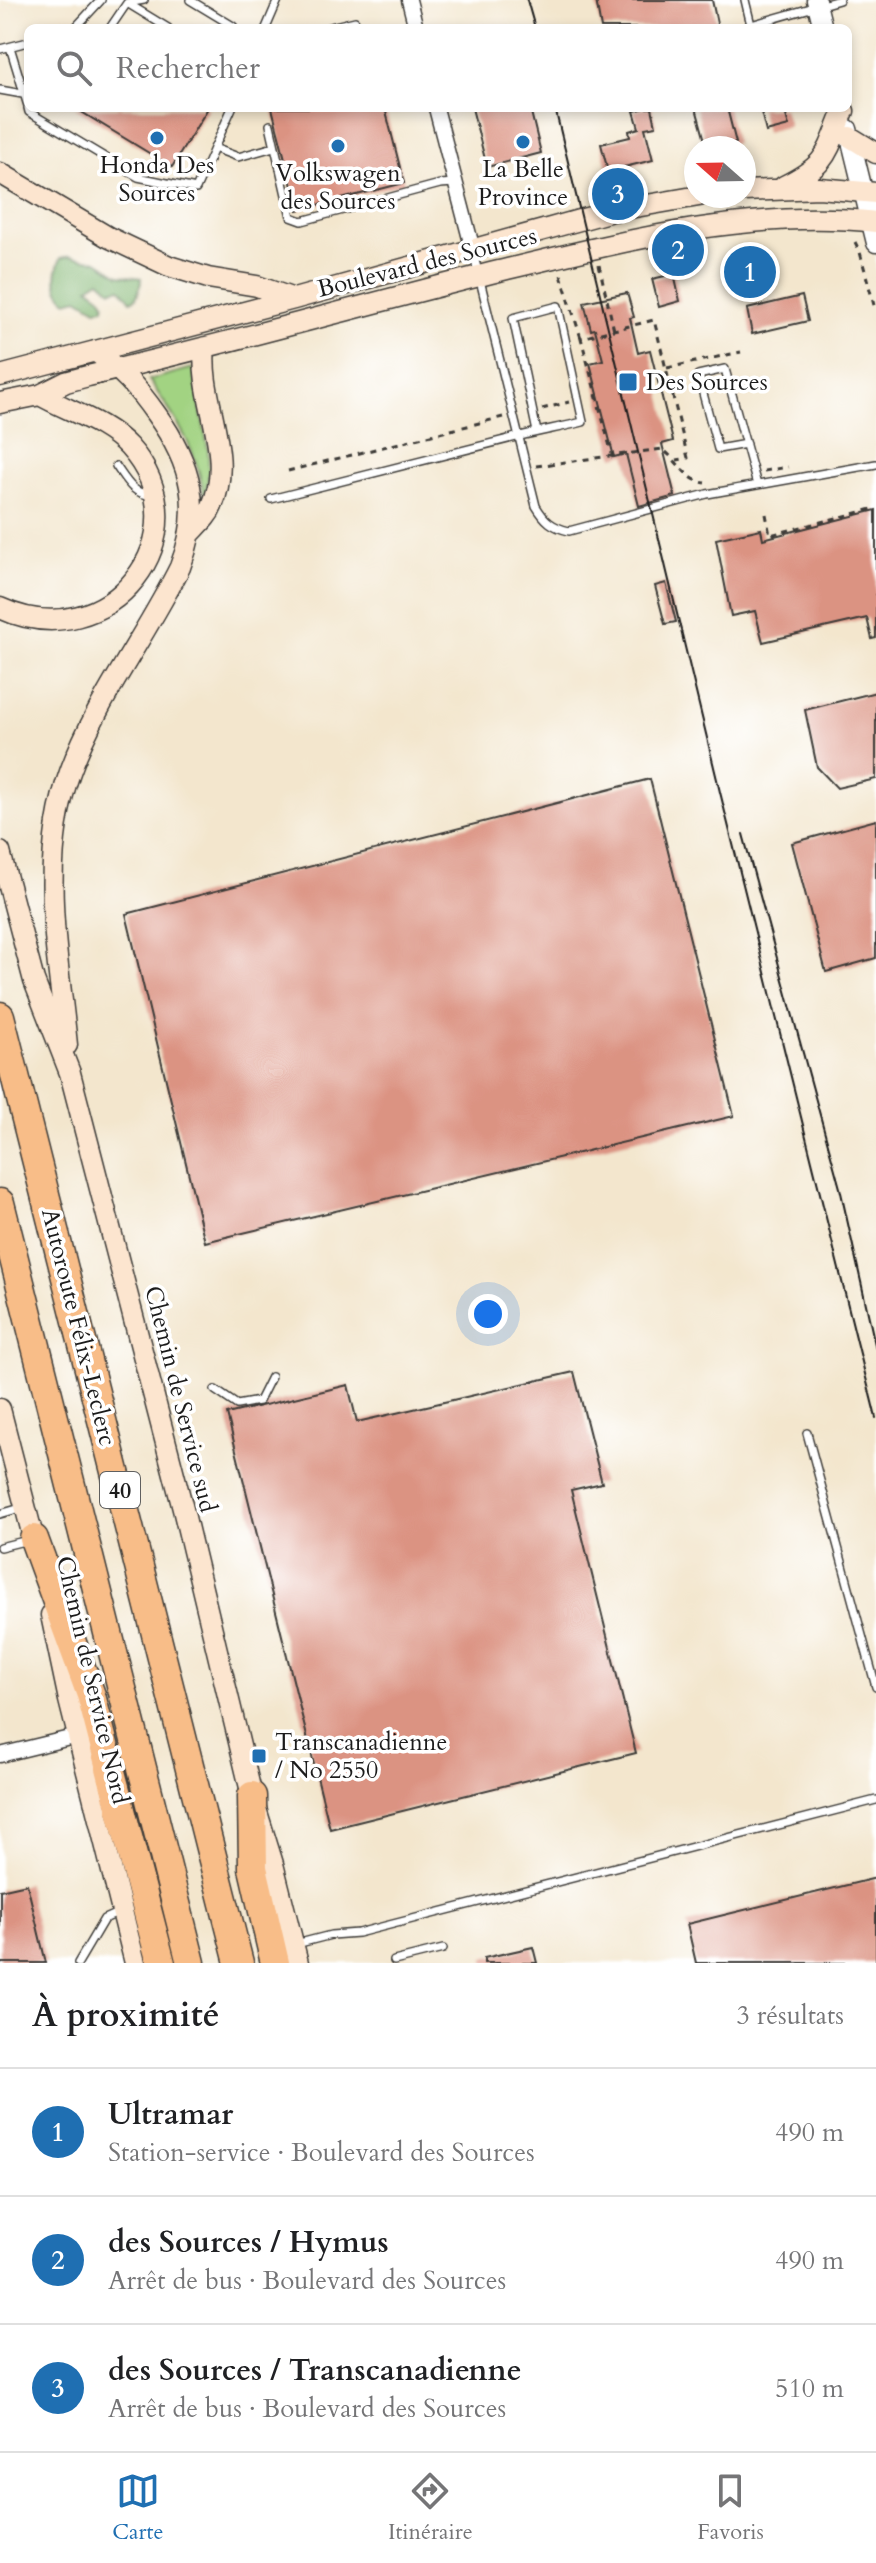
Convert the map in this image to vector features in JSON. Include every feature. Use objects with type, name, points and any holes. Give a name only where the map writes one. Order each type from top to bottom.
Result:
[{"type":"highway","name":"Autoroute Félix-Leclerc","points":[[0,1016],[239,1963]]},
{"type":"highway","name":"Autoroute Félix-Leclerc","points":[[0,1203],[191,1963]]},
{"type":"highway","points":[[34,1539],[91,1695],[161,1963]]},
{"type":"highway","points":[[252,1796],[253,1868],[289,1957]]},
{"type":"main road","points":[[777,189],[816,169],[825,156],[843,112]]},
{"type":"main road","points":[[850,137],[876,153]]},
{"type":"main road","points":[[0,173],[108,237],[169,266],[208,278],[257,286],[294,299]]},
{"type":"main road","points":[[756,190],[819,188],[870,192]]},
{"type":"main road","name":"Boulevard des Sources","points":[[0,376],[612,211],[684,199]]},
{"type":"main road","name":"Boulevard des Sources","points":[[0,403],[40,395],[66,382],[581,251],[704,228],[790,221],[873,222]]},
{"type":"main road","points":[[189,535],[211,509],[219,476],[217,439],[204,384],[205,347]]},
{"type":"main road","points":[[70,1073],[52,885],[59,806],[79,750],[176,576],[189,535],[192,497],[189,475],[180,452],[138,388],[120,369],[95,351]]},
{"type":"main road","points":[[0,608],[26,618],[58,621],[87,615],[113,602],[135,580],[150,552],[156,523],[154,495],[146,470],[119,438],[40,395]]},
{"type":"main road","name":"Chemin de Service sud","points":[[0,852],[34,981],[70,1073],[187,1524],[252,1796]]},
{"type":"main road","name":"Chemin de Service Nord","points":[[0,1409],[135,1963]]},
{"type":"street","points":[[409,0],[415,24]]},
{"type":"street","points":[[816,3],[822,24]]},
{"type":"street","points":[[437,112],[473,250]]},
{"type":"street","points":[[844,112],[870,192],[876,243]]},
{"type":"street","points":[[0,1755],[78,1736]]},
{"type":"lane","points":[[80,24],[101,0]]},
{"type":"lane","points":[[113,24],[127,3],[144,0]]},
{"type":"lane","points":[[190,0],[230,24]]},
{"type":"lane","points":[[268,24],[278,0]]},
{"type":"lane","points":[[745,0],[751,24]]},
{"type":"lane","points":[[754,24],[816,3],[839,0]]},
{"type":"lane","points":[[127,3],[161,24]]},
{"type":"lane","points":[[0,49],[24,43]]},
{"type":"lane","points":[[10,47],[24,87]]},
{"type":"lane","points":[[0,90],[24,94]]},
{"type":"lane","points":[[29,112],[138,177],[196,189],[230,112]]},
{"type":"lane","points":[[270,125],[291,217],[302,221],[440,184],[455,183]]},
{"type":"lane","points":[[214,148],[238,157],[274,147]]},
{"type":"lane","points":[[473,250],[522,435],[536,506],[544,520],[556,528],[569,531],[707,494],[876,464]]},
{"type":"lane","points":[[271,499],[583,422],[558,306],[513,318],[537,432]]},
{"type":"lane","points":[[746,444],[718,449],[698,375],[725,369],[746,444],[754,473],[757,485]]},
{"type":"lane","points":[[116,466],[135,491],[154,495]]},
{"type":"lane","points":[[215,1390],[237,1405],[259,1401],[271,1377]]},
{"type":"lane","points":[[807,1433],[876,1687]]},
{"type":"lane","points":[[0,1514],[26,1507]]},
{"type":"lane","points":[[0,1547],[34,1539]]},
{"type":"lane","points":[[289,1957],[331,1935],[358,1933],[876,1800]]},
{"type":"lane","points":[[78,1963],[104,1919],[122,1912]]},
{"type":"lane","points":[[392,1962],[443,1949]]},
{"type":"path","points":[[855,242],[875,309]]},
{"type":"path","points":[[599,265],[614,330]]},
{"type":"path","points":[[561,275],[613,458]]},
{"type":"path","points":[[581,338],[654,320],[688,458],[677,460]]},
{"type":"path","points":[[667,368],[741,352]]},
{"type":"path","points":[[531,411],[596,395]]},
{"type":"path","points":[[288,471],[514,414]]},
{"type":"path","points":[[522,435],[536,466],[662,449],[697,482],[718,480]]},
{"type":"path","points":[[754,473],[798,466]]},
{"type":"path","points":[[766,514],[770,535],[876,508]]},
{"type":"green space","points":[[70,256],[97,261],[119,275],[141,278],[136,298],[131,301],[121,288],[111,290],[100,280],[89,287],[102,298],[104,308],[96,309],[78,298],[67,301],[59,291],[56,275],[61,258]]},
{"type":"green space","points":[[193,368],[208,449],[205,501],[192,451],[178,423],[149,380]]},
{"type":"building","points":[[596,0],[712,0],[717,24],[600,24]]},
{"type":"building","name":"Honda Des Sources","points":[[82,112],[206,112],[172,167]]},
{"type":"building","name":"Volkswagen des Sources","points":[[273,112],[386,112],[404,183],[298,210]]},
{"type":"building","points":[[473,112],[531,112],[541,153],[487,167]]},
{"type":"building","points":[[634,112],[653,112],[656,126],[645,128],[653,160],[608,171],[601,144],[630,137],[629,131],[639,128]]},
{"type":"building","points":[[697,112],[728,112],[734,136],[704,136]]},
{"type":"building","points":[[761,112],[785,112],[789,126],[766,132]]},
{"type":"building","points":[[674,274],[680,301],[659,307],[652,279]]},
{"type":"building","name":"Des Sources","points":[[627,293],[634,317],[630,318],[638,353],[650,350],[673,441],[662,444],[675,496],[639,506],[626,454],[614,457],[590,363],[603,360],[584,302]]},
{"type":"building","points":[[802,296],[808,321],[752,334],[747,309]]},
{"type":"building","points":[[876,510],[876,638],[872,639],[867,618],[763,642],[755,611],[731,616],[716,539],[761,529],[763,539]]},
{"type":"building","points":[[666,583],[676,622],[665,624],[655,586]]},
{"type":"building","points":[[876,692],[876,779],[837,788],[817,767],[805,710]]},
{"type":"building","points":[[650,779],[734,1116],[205,1242],[126,914]]},
{"type":"building","points":[[876,820],[876,958],[826,972],[792,843]]},
{"type":"building","points":[[574,1372],[602,1483],[571,1490],[636,1753],[330,1829],[227,1414],[348,1385],[357,1422]]},
{"type":"building","points":[[876,1878],[876,1963],[696,1963],[687,1924]]},
{"type":"building","points":[[27,1884],[46,1963],[0,1963],[0,1890]]},
{"type":"building","points":[[533,1947],[537,1963],[484,1963],[484,1958]]},
{"type":"tram line","points":[[527,0],[534,24]]},
{"type":"tram line","points":[[556,112],[720,792],[876,1418]]},
{"type":"tram line","points":[[743,834],[840,1188],[876,1349]]},
{"type":"place","name":"Honda Des Sources","points":[[157,138]]},
{"type":"place","name":"La Belle Province","points":[[523,142]]},
{"type":"place","name":"Volkswagen des Sources","points":[[338,146]]},
{"type":"place","name":"des Sources / Transcanadienne","points":[[618,194]]},
{"type":"place","name":"des Sources / Hymus","points":[[678,250]]},
{"type":"place","name":"Ultramar","points":[[750,272]]},
{"type":"place","name":"Des Sources","points":[[628,382]]},
{"type":"place","name":"Transcanadienne / No 2550","points":[[259,1756]]}]
